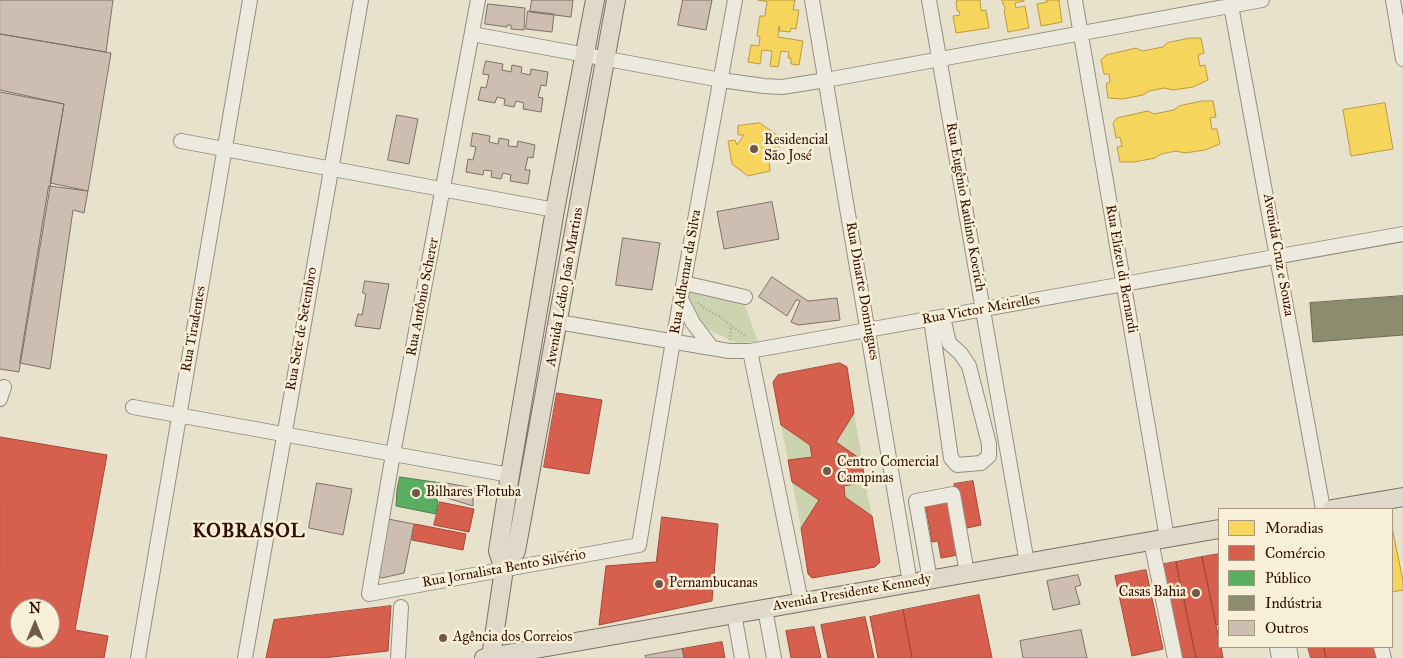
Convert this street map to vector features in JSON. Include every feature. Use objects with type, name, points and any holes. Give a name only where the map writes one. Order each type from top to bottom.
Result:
[{"type":"main road","name":"Avenida Lédio João Martins","points":[[504,569],[498,551],[510,475],[595,0]]},
{"type":"main road","name":"Avenida Lédio João Martins","points":[[488,657],[504,569],[516,552],[616,0]]},
{"type":"main road","points":[[1352,508],[1403,497]]},
{"type":"main road","name":"Avenida Presidente Kennedy","points":[[488,657],[546,653],[734,614],[1218,529]]},
{"type":"street","name":"Rua Tiradentes","points":[[138,658],[250,0]]},
{"type":"street","name":"Rua Sete de Setembro","points":[[245,658],[361,0]]},
{"type":"street","name":"Rua Antônio Scherer","points":[[369,594],[393,454],[478,0]]},
{"type":"street","name":"Rua Adhemar da Silva","points":[[639,545],[735,0]]},
{"type":"street","name":"Rua Dinarte Domingues","points":[[812,0],[910,583]]},
{"type":"street","name":"Rua Eugênio Raulino Koerich","points":[[929,0],[1028,563]]},
{"type":"street","name":"Rua Elizeu di Bernardi","points":[[1076,0],[1124,284],[1175,658]]},
{"type":"street","points":[[472,34],[721,80],[782,87],[1081,33],[1231,3],[1262,0]]},
{"type":"street","points":[[1393,0],[1403,59]]},
{"type":"street","name":"Avenida Cruz e Souza","points":[[1231,3],[1323,508]]},
{"type":"street","points":[[181,141],[556,210]]},
{"type":"street","name":"Rua Victor Meirelles","points":[[558,322],[729,351],[750,345],[868,330],[1403,234]]},
{"type":"street","points":[[684,283],[745,297]]},
{"type":"street","points":[[681,299],[692,323],[712,348]]},
{"type":"street","points":[[937,318],[942,344],[950,458],[957,465],[981,463],[989,456],[990,444],[969,366],[961,354],[942,344]]},
{"type":"street","points":[[750,345],[801,602]]},
{"type":"street","points":[[133,407],[510,475]]},
{"type":"street","points":[[930,580],[916,501],[926,499],[953,494],[966,573]]},
{"type":"street","name":"Rua Jornalista Bento Silvério","points":[[369,594],[639,545]]},
{"type":"street","points":[[398,658],[401,607]]},
{"type":"street","points":[[765,609],[774,658]]},
{"type":"street","points":[[734,614],[742,658]]},
{"type":"path","points":[[697,303],[719,316],[750,345]]},
{"type":"green space","points":[[690,290],[744,303],[758,342],[737,343],[707,329],[694,314],[689,302]]},
{"type":"green space","points":[[854,413],[862,460],[836,442]]},
{"type":"green space","points":[[781,425],[810,445],[812,457],[788,460]]},
{"type":"green space","points":[[792,482],[819,500],[801,528]]},
{"type":"green space","points":[[865,482],[872,516],[845,497],[844,486]]},
{"type":"building: Moradias","points":[[758,0],[795,0],[793,10],[799,10],[796,29],[791,28],[790,32],[780,31],[779,26],[778,37],[803,41],[799,65],[791,64],[791,58],[788,58],[789,52],[781,51],[778,67],[770,66],[772,51],[762,50],[760,64],[748,62],[751,45],[759,46],[760,37],[757,36],[760,16],[765,16],[767,2]]},
{"type":"building: Moradias","points":[[957,0],[980,0],[981,11],[986,10],[989,28],[956,33],[953,16],[960,15],[959,11],[957,11]]},
{"type":"building: Moradias","points":[[1002,0],[1024,0],[1015,3],[1016,8],[1025,6],[1029,28],[1008,32]]},
{"type":"building: Moradias","points":[[1046,0],[1059,0],[1062,22],[1041,26],[1037,4],[1047,2]]},
{"type":"building: Moradias","points":[[1190,38],[1201,38],[1204,53],[1198,55],[1200,66],[1205,65],[1208,80],[1193,87],[1173,90],[1164,88],[1122,99],[1108,98],[1106,84],[1110,82],[1109,74],[1104,74],[1101,60],[1106,55],[1136,48],[1142,51],[1163,47],[1167,43]]},
{"type":"building: Moradias","points":[[1202,101],[1213,101],[1216,117],[1210,118],[1212,129],[1217,129],[1220,144],[1205,150],[1185,153],[1176,151],[1161,154],[1155,158],[1134,162],[1120,162],[1117,147],[1122,146],[1120,137],[1116,138],[1113,123],[1117,118],[1148,111],[1154,114],[1174,110],[1179,106]]},
{"type":"building: Moradias","points":[[1385,103],[1393,149],[1351,156],[1343,110]]},
{"type":"building: Moradias","name":"Residencial São José","points":[[760,123],[777,135],[780,156],[772,158],[772,153],[766,153],[764,160],[769,160],[770,171],[748,176],[732,164],[728,141],[735,140],[737,145],[744,135],[738,135],[738,126]]},
{"type":"building: Moradias","points":[[1393,532],[1403,581],[1403,590],[1393,592]]},
{"type":"building: Comércio","name":"Centro Comercial Campinas","points":[[840,363],[847,367],[854,413],[836,442],[862,460],[865,482],[844,486],[845,497],[872,516],[880,562],[875,567],[812,578],[808,574],[801,528],[819,500],[792,482],[788,460],[812,457],[810,445],[781,425],[773,382],[778,375]]},
{"type":"building: Comércio","points":[[557,393],[602,400],[589,474],[544,467]]},
{"type":"building: Comércio","points":[[0,437],[107,455],[75,630],[108,636],[104,658],[0,658]]},
{"type":"building: Comércio","points":[[973,481],[981,525],[962,529],[954,484]]},
{"type":"building: Comércio","points":[[948,498],[958,555],[941,558],[938,541],[932,542],[925,502]]},
{"type":"building: Comércio","points":[[440,502],[474,509],[469,532],[434,525]]},
{"type":"building: Comércio","name":"Pernambucanas","points":[[662,517],[718,524],[712,601],[599,625],[606,566],[656,562]]},
{"type":"building: Comércio","points":[[415,524],[466,534],[463,550],[412,540]]},
{"type":"building: Comércio","points":[[1218,554],[1218,624],[1216,625],[1202,557]]},
{"type":"building: Comércio","name":"Casas Bahia","points":[[1202,557],[1218,634],[1218,648],[1221,648],[1223,658],[1196,658],[1176,562]]},
{"type":"building: Comércio","points":[[1176,562],[1196,658],[1178,658],[1159,565]]},
{"type":"building: Comércio","points":[[1146,570],[1163,649],[1132,656],[1115,576]]},
{"type":"building: Comércio","points":[[979,595],[992,658],[912,658],[903,610]]},
{"type":"building: Comércio","points":[[391,606],[388,651],[323,658],[266,658],[274,620]]},
{"type":"building: Comércio","points":[[903,610],[912,658],[878,658],[870,617]]},
{"type":"building: Comércio","points":[[865,617],[874,658],[828,658],[821,625]]},
{"type":"building: Comércio","points":[[814,627],[821,658],[791,658],[786,631]]},
{"type":"building: Comércio","points":[[722,642],[725,658],[684,658],[682,649]]},
{"type":"building: Comércio","points":[[1308,648],[1324,648],[1326,658],[1311,658]]},
{"type":"building: Comércio","points":[[1324,648],[1374,648],[1376,658],[1326,658]]},
{"type":"building: Público","name":"Bilhares Flotuba","points":[[400,477],[441,483],[433,496],[438,501],[436,514],[396,506]]},
{"type":"building: Indústria","points":[[1403,296],[1403,335],[1313,342],[1310,303]]},
{"type":"building: Outros","points":[[0,0],[113,0],[106,52],[0,34]]},
{"type":"building: Outros","points":[[532,0],[573,0],[571,17],[530,12]]},
{"type":"building: Outros","points":[[683,0],[712,0],[706,30],[678,25]]},
{"type":"building: Outros","points":[[488,4],[525,8],[524,30],[511,29],[511,25],[507,25],[507,27],[485,24]]},
{"type":"building: Outros","points":[[528,11],[554,14],[552,32],[526,29]]},
{"type":"building: Outros","points":[[0,34],[111,53],[88,191],[50,183],[64,104],[0,90]]},
{"type":"building: Outros","points":[[486,61],[503,64],[502,70],[511,72],[512,65],[522,67],[521,73],[530,75],[531,69],[548,72],[546,86],[541,85],[538,97],[543,98],[541,112],[523,109],[524,103],[516,101],[514,107],[504,105],[505,99],[497,97],[495,103],[478,100],[481,87],[486,88],[489,75],[483,74]]},
{"type":"building: Outros","points":[[0,92],[64,104],[19,372],[0,369]]},
{"type":"building: Outros","points":[[397,115],[418,119],[409,164],[388,160]]},
{"type":"building: Outros","points":[[473,133],[490,136],[489,142],[498,144],[499,138],[509,140],[508,146],[517,147],[518,141],[535,145],[533,158],[528,157],[525,170],[530,170],[528,184],[510,181],[511,175],[503,173],[501,179],[491,177],[492,171],[484,170],[483,175],[466,172],[468,159],[473,160],[476,147],[471,146]]},
{"type":"building: Outros","points":[[49,186],[88,191],[84,213],[73,210],[50,369],[20,363]]},
{"type":"building: Outros","points":[[772,202],[779,239],[724,249],[717,212]]},
{"type":"building: Outros","points":[[623,238],[660,243],[652,290],[616,285]]},
{"type":"building: Outros","points":[[772,277],[808,301],[837,298],[840,320],[798,325],[791,322],[800,301],[796,300],[787,316],[759,297]]},
{"type":"building: Outros","points":[[365,281],[389,284],[380,329],[355,326],[358,314],[362,315],[366,294],[363,293]]},
{"type":"building: Outros","points":[[317,483],[352,489],[343,535],[309,528]]},
{"type":"building: Outros","points":[[446,483],[484,490],[480,495],[473,493],[473,506],[447,498],[445,494],[439,494]]},
{"type":"building: Outros","points":[[388,519],[414,524],[404,573],[382,578],[377,576]]},
{"type":"building: Outros","points":[[1078,575],[1081,585],[1075,587],[1080,604],[1053,610],[1047,581]]},
{"type":"building: Outros","points":[[1081,630],[1087,658],[1023,658],[1020,641]]},
{"type":"building: Outros","points":[[682,649],[684,658],[646,658],[645,656]]},
{"type":"place","name":"Residencial São José","points":[[754,149]]},
{"type":"place","name":"Centro Comercial Campinas","points":[[827,471]]},
{"type":"place","name":"Bilhares Flotuba","points":[[416,493]]},
{"type":"place","name":"Pernambucanas","points":[[659,584]]},
{"type":"place","name":"Casas Bahia","points":[[1196,593]]},
{"type":"place","name":"Agência dos Correios","points":[[443,638]]},
{"type":"district","name":"KOBRASOL","points":[[249,532]]}]
